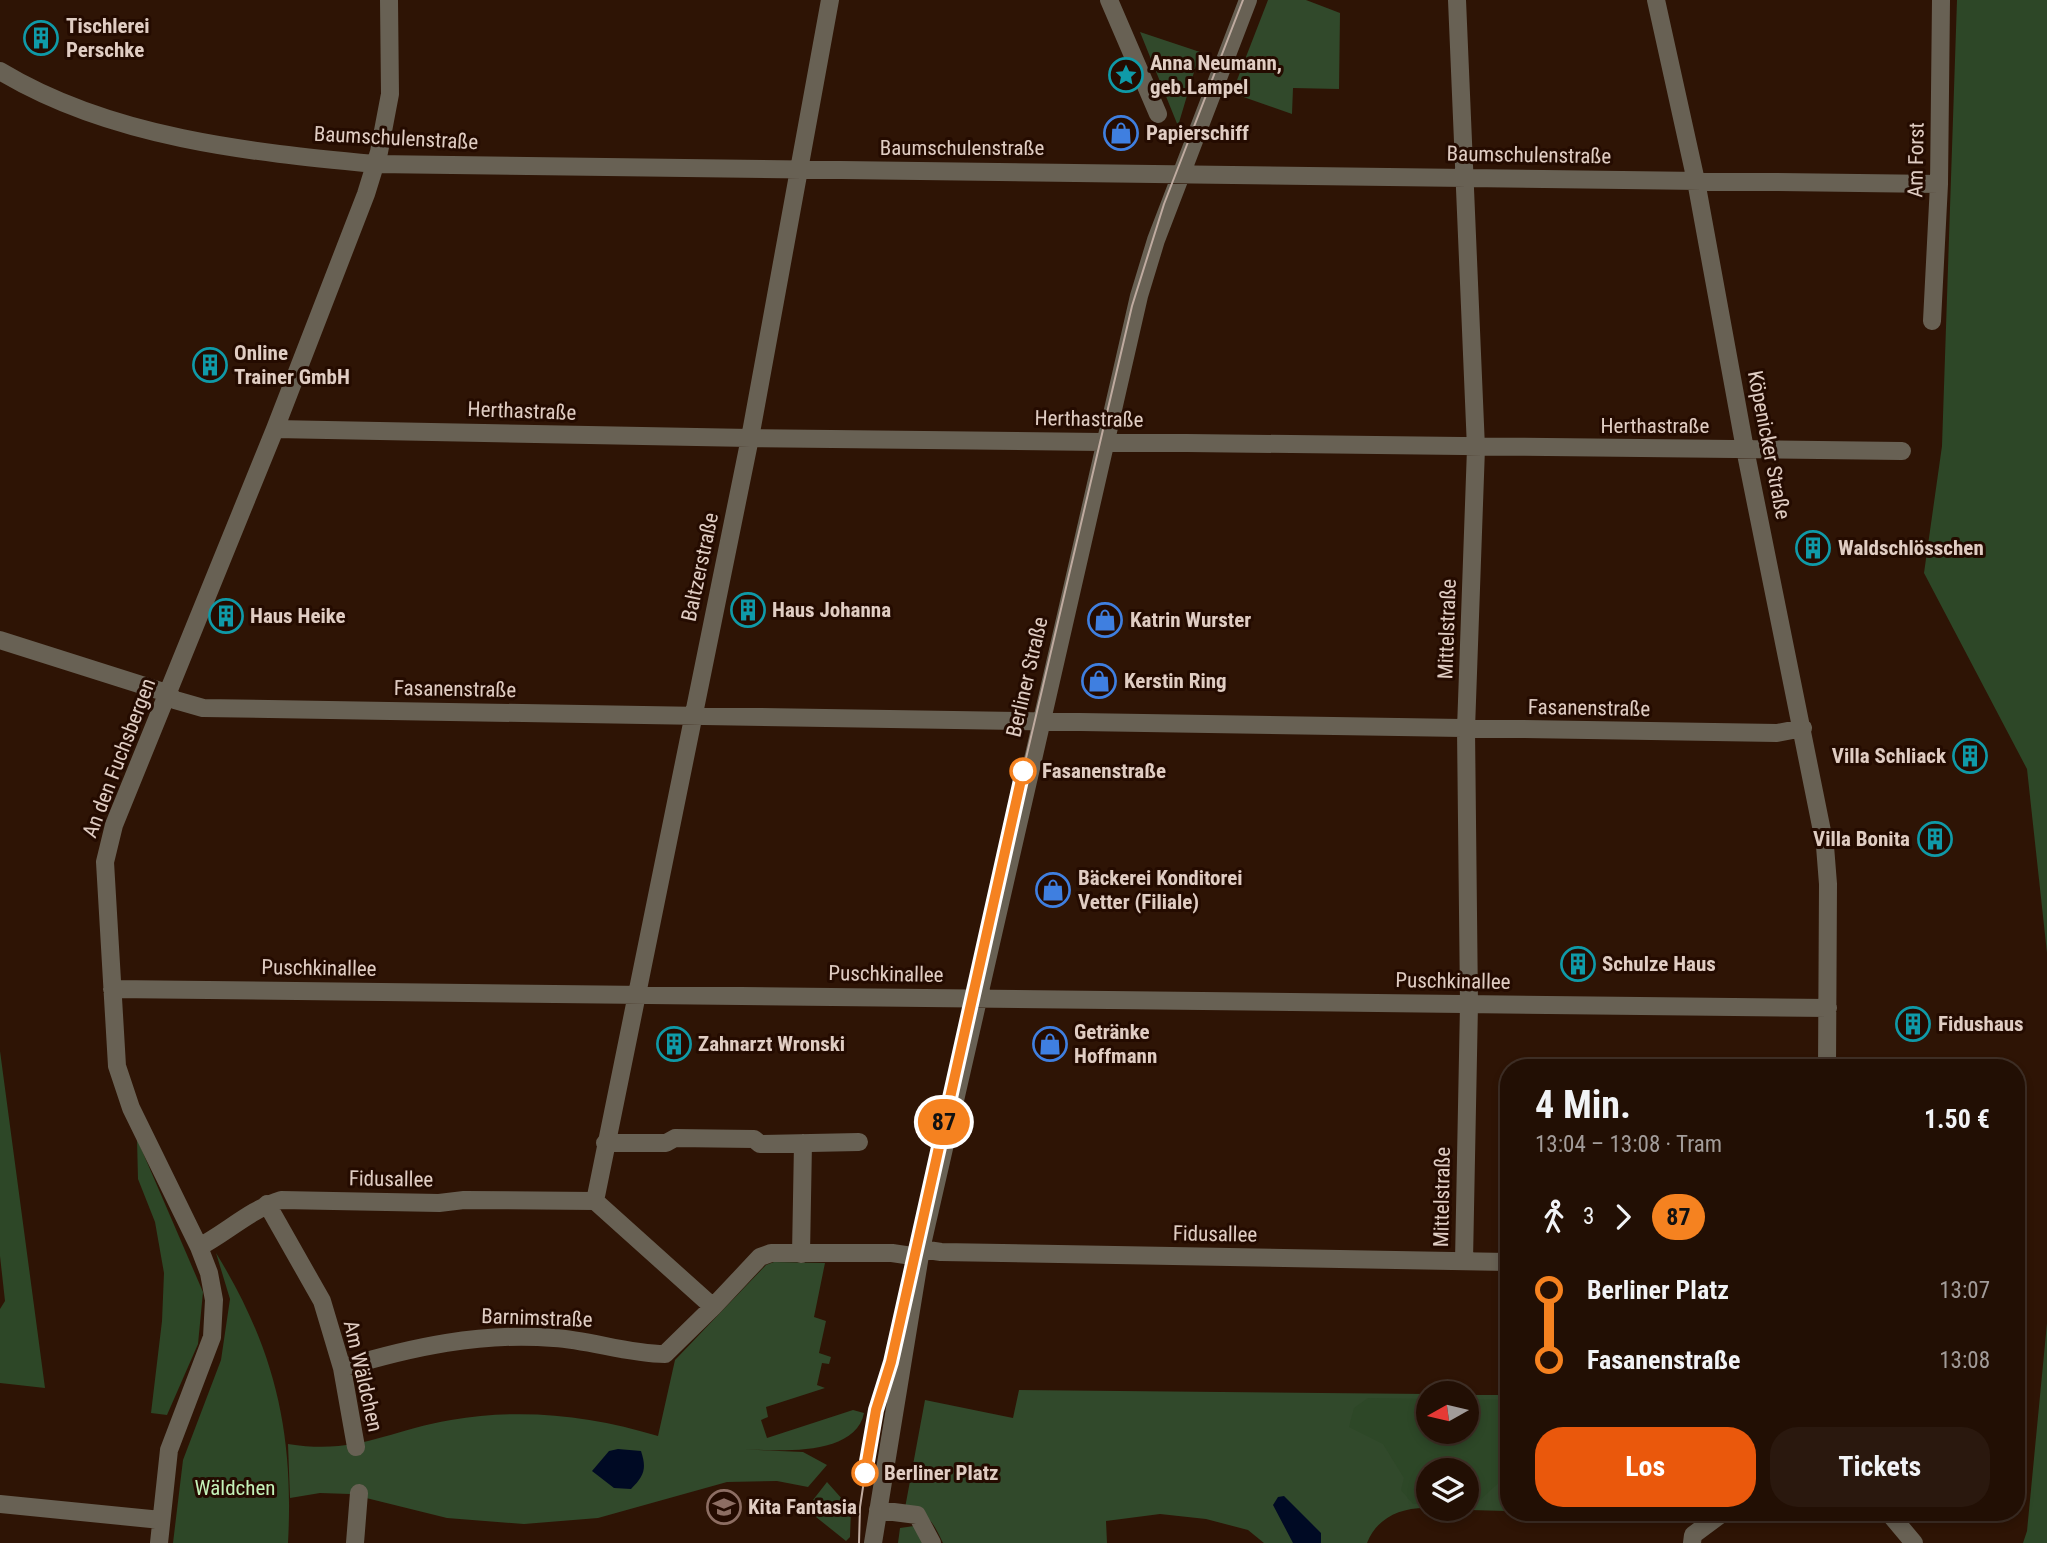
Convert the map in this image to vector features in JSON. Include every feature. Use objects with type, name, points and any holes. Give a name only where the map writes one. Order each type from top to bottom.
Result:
[{"type":"street","name":"An den Fuchsbergen","points":[[159,1543],[169,1450],[212,1337],[214,1300],[209,1273],[199,1247],[131,1108],[117,1066],[105,862],[114,825],[275,429],[375,164],[390,94],[388,0]]},
{"type":"street","name":"Baltzerstraße","points":[[605,1143],[750,438],[830,0]]},
{"type":"street","points":[[1109,0],[1158,114]]},
{"type":"street","name":"Berliner Straße","points":[[873,1543],[920,1253],[1144,277],[1248,0]]},
{"type":"street","name":"Mittelstraße","points":[[1457,0],[1476,448],[1466,729],[1469,1004],[1464,1261]]},
{"type":"street","name":"Köpenicker Straße","points":[[1656,0],[1696,181],[1745,449],[1803,728],[1827,872],[1827,1059]]},
{"type":"street","name":"Am Forst","points":[[1932,321],[1939,184],[1941,0]]},
{"type":"street","name":"Baumschulenstraße","points":[[0,71],[71,104],[168,134],[263,153],[375,164],[1939,184]]},
{"type":"street","name":"Herthastraße","points":[[275,429],[1476,448],[1902,451]]},
{"type":"street","name":"Fasanenstraße","points":[[0,640],[167,693],[176,700],[203,708],[1777,733],[1803,728]]},
{"type":"street","name":"Puschkinallee","points":[[112,989],[1828,1008]]},
{"type":"street","points":[[713,1307],[595,1201],[605,1143],[666,1143],[675,1138],[754,1139],[760,1144],[859,1142]]},
{"type":"street","points":[[801,1254],[803,1143]]},
{"type":"street","name":"Fidusallee","points":[[199,1247],[216,1239],[267,1204],[281,1200],[439,1203],[464,1200],[595,1201]]},
{"type":"street","name":"Am Wäldchen","points":[[267,1204],[322,1301],[342,1368],[356,1447]]},
{"type":"street","name":"Fidusallee","points":[[713,1307],[760,1257],[771,1253],[941,1252],[1500,1262]]},
{"type":"street","name":"Barnimstraße","points":[[342,1368],[442,1342],[506,1336],[591,1342],[665,1353],[713,1307]]},
{"type":"street","points":[[355,1543],[359,1493]]},
{"type":"street","points":[[0,1504],[161,1520]]},
{"type":"street","points":[[878,1510],[918,1515],[932,1543]]},
{"type":"street","points":[[1692,1543],[1693,1535],[1712,1521]]},
{"type":"street","points":[[1896,1521],[1914,1543]]},
{"type":"green space","points":[[1268,0],[1306,0],[1340,13],[1339,89],[1293,88],[1292,114],[1232,93]]},
{"type":"green space","points":[[1957,0],[2047,0],[2047,953],[2027,769],[1924,573],[1942,446]]},
{"type":"green space","points":[[1140,32],[1200,52],[1178,126]]},
{"type":"green space","points":[[0,1051],[45,1388],[0,1383],[0,1309],[5,1301],[0,1256]]},
{"type":"green space","points":[[137,1139],[203,1292],[198,1344],[167,1415],[151,1413],[162,1321],[164,1273],[155,1222],[138,1179]]},
{"type":"green space","name":"Wäldchen","points":[[216,1253],[253,1323],[276,1392],[288,1464],[288,1543],[173,1543],[183,1460],[221,1360],[230,1299]]},
{"type":"green space","points":[[774,1262],[825,1263],[814,1317],[826,1321],[819,1353],[831,1357],[829,1364],[822,1363],[817,1385],[825,1388],[766,1407],[768,1417],[761,1420],[767,1438],[853,1410],[864,1413],[857,1428],[845,1438],[829,1445],[789,1450],[737,1449],[803,1452],[827,1465],[808,1487],[777,1481],[727,1482],[598,1518],[524,1524],[447,1518],[350,1494],[320,1493],[290,1498],[288,1444],[312,1447],[353,1444],[451,1420],[503,1414],[581,1419],[658,1436],[675,1360],[766,1265]]},
{"type":"green space","points":[[2047,1323],[2047,1543],[2023,1543],[2027,1531]]},
{"type":"green space","points":[[1019,1390],[1416,1394],[1416,1444],[1479,1444],[1479,1395],[1500,1395],[1500,1511],[1479,1510],[1479,1458],[1416,1458],[1416,1508],[1384,1520],[1371,1534],[1367,1543],[1264,1543],[1248,1530],[1206,1519],[1160,1514],[1106,1521],[1107,1543],[943,1543],[929,1519],[919,1512],[905,1508],[925,1400],[1013,1418]]},
{"type":"green space","points":[[1368,1398],[1416,1399],[1416,1444],[1479,1444],[1479,1399],[1500,1400],[1500,1481],[1479,1501],[1479,1458],[1416,1458],[1416,1504],[1413,1504],[1401,1490],[1404,1478],[1383,1444],[1349,1427],[1354,1408]]},
{"type":"green space","points":[[827,1482],[851,1509],[850,1537],[846,1541],[806,1509]]},
{"type":"green space","points":[[914,1526],[923,1543],[898,1543],[900,1528]]},
{"type":"water","points":[[609,1451],[641,1451],[643,1472],[631,1489],[614,1488],[592,1471]]},
{"type":"water","points":[[1284,1496],[1321,1533],[1321,1543],[1293,1543],[1273,1505],[1278,1497]]},
{"type":"tram line","points":[[859,1543],[860,1507],[872,1428],[891,1362],[1023,771],[1132,306],[1164,204],[1243,0]]},
{"type":"tram line","name":"87","points":[[865,1473],[872,1427],[891,1362],[1023,771]]},
{"type":"place","name":"Tischlerei Perschke","points":[[41,38]]},
{"type":"place","name":"Anna Neumann, geb.Lampel","points":[[1126,75]]},
{"type":"place","name":"Papierschiff","points":[[1121,133]]},
{"type":"place","name":"Online Trainer GmbH","points":[[210,365]]},
{"type":"place","name":"Waldschlösschen","points":[[1813,548]]},
{"type":"place","name":"Haus Johanna","points":[[748,610]]},
{"type":"place","name":"Haus Heike","points":[[226,616]]},
{"type":"place","name":"Katrin Wurster","points":[[1105,620]]},
{"type":"place","name":"Kerstin Ring","points":[[1099,681]]},
{"type":"place","name":"Villa Schliack","points":[[1970,756]]},
{"type":"place","name":"Fasanenstraße","points":[[1023,771]]},
{"type":"place","name":"Villa Bonita","points":[[1935,839]]},
{"type":"place","name":"Bäckerei Konditorei Vetter (Filiale)","points":[[1053,890]]},
{"type":"place","name":"Schulze Haus","points":[[1578,964]]},
{"type":"place","name":"Fidushaus","points":[[1913,1024]]},
{"type":"place","name":"Zahnarzt Wronski","points":[[674,1044]]},
{"type":"place","name":"Getränke Hoffmann","points":[[1050,1044]]},
{"type":"place","name":"Berliner Platz","points":[[865,1473]]},
{"type":"place","name":"Kita Fantasia","points":[[724,1507]]}]
